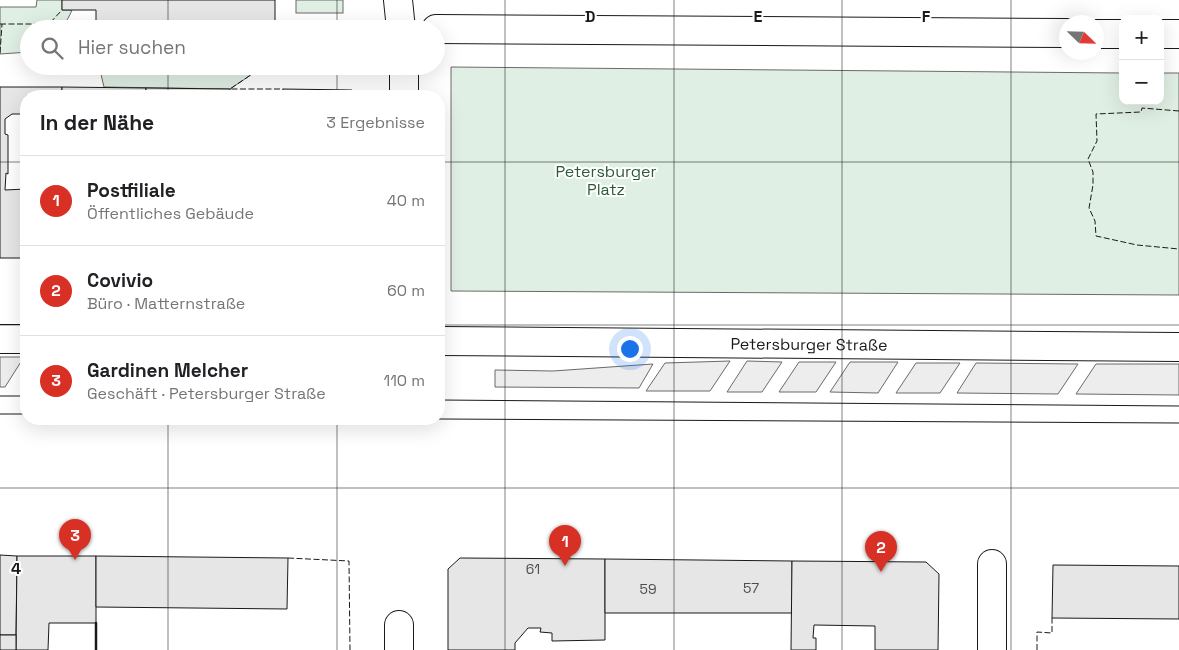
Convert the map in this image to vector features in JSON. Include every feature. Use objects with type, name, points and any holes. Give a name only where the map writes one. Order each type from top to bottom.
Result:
[{"type":"street","points":[[398,0],[400,20]]},
{"type":"street","points":[[445,29],[1059,33]]},
{"type":"street","points":[[1104,34],[1119,34]]},
{"type":"street","points":[[1164,34],[1179,34]]},
{"type":"street","points":[[404,75],[404,90]]},
{"type":"street","points":[[0,339],[20,340]]},
{"type":"street","name":"Petersburger Straße","points":[[445,341],[1179,347]]},
{"type":"street","points":[[992,564],[992,650]]},
{"type":"green space","points":[[37,0],[62,0],[62,10],[72,10],[67,20],[20,20],[20,53],[0,54],[0,7],[36,7]]},
{"type":"green space","points":[[296,0],[343,0],[343,13],[296,13]]},
{"type":"green space","name":"Petersburger Platz","points":[[451,67],[1119,73],[1119,105],[1164,105],[1164,73],[1179,73],[1179,295],[451,291]]},
{"type":"green space","points":[[101,75],[251,75],[230,89],[104,87]]},
{"type":"shaded area","points":[[0,357],[20,357],[20,363],[5,387],[0,387]]},
{"type":"shaded area","points":[[730,361],[710,391],[646,391],[665,363]]},
{"type":"shaded area","points":[[747,361],[782,362],[762,392],[727,392]]},
{"type":"shaded area","points":[[799,362],[836,362],[816,392],[779,392]]},
{"type":"shaded area","points":[[850,362],[898,362],[878,393],[830,392]]},
{"type":"shaded area","points":[[916,363],[960,363],[940,393],[896,393]]},
{"type":"shaded area","points":[[976,363],[1078,364],[1058,394],[957,393]]},
{"type":"shaded area","points":[[653,364],[639,388],[495,387],[495,370],[553,371]]},
{"type":"shaded area","points":[[1096,364],[1179,364],[1179,395],[1076,394]]},
{"type":"building","points":[[62,0],[275,0],[275,20],[96,20],[96,10],[62,10]]},
{"type":"building","points":[[0,87],[62,87],[62,90],[20,90],[20,114],[12,114],[5,119],[5,134],[8,135],[8,174],[6,173],[5,190],[20,189],[20,258],[0,258]]},
{"type":"building","points":[[62,87],[146,88],[146,90],[62,90]]},
{"type":"building","points":[[146,88],[230,89],[230,90],[146,90]]},
{"type":"building","points":[[283,89],[352,90],[283,90]]},
{"type":"building","points":[[0,555],[17,556],[16,635],[0,635]]},
{"type":"building","points":[[17,556],[96,556],[96,623],[49,623],[48,650],[16,650]]},
{"type":"building","points":[[96,556],[288,558],[287,609],[96,607]]},
{"type":"building","points":[[460,558],[605,559],[605,640],[552,641],[552,633],[540,632],[541,628],[528,628],[515,643],[515,650],[448,650],[448,569]]},
{"type":"building","points":[[605,559],[792,561],[792,613],[605,613]]},
{"type":"building","points":[[792,561],[926,562],[939,574],[938,650],[875,650],[875,626],[814,625],[813,638],[816,638],[816,650],[791,650]]},
{"type":"building","points":[[1053,565],[1179,566],[1179,619],[1052,618]]},
{"type":"building","points":[[0,635],[16,635],[16,650],[0,650]]},
{"type":"tram line","points":[[0,396],[20,396]]},
{"type":"tram line","points":[[445,400],[1179,406]]},
{"type":"tram line","points":[[0,414],[20,414]]},
{"type":"tram line","points":[[445,419],[1179,423]]},
{"type":"fence","points":[[53,20],[62,10]]},
{"type":"fence","points":[[0,24],[20,24]]},
{"type":"fence","points":[[0,53],[2,24]]},
{"type":"fence","points":[[251,75],[230,89],[283,89]]},
{"type":"fence","points":[[1179,111],[1142,108],[1141,112],[1096,114],[1097,141],[1088,159],[1093,172],[1089,208],[1095,221],[1096,236],[1137,245],[1179,249]]},
{"type":"fence","points":[[288,558],[349,561],[350,650]]},
{"type":"fence","points":[[1037,650],[1037,632],[1052,633],[1052,618]]},
{"type":"wall","points":[[96,623],[96,650]]},
{"type":"place","name":"Gardinen Melcher","points":[[75,560]]},
{"type":"place","name":"Postfiliale","points":[[565,566]]},
{"type":"place","name":"Covivio","points":[[881,572]]}]
